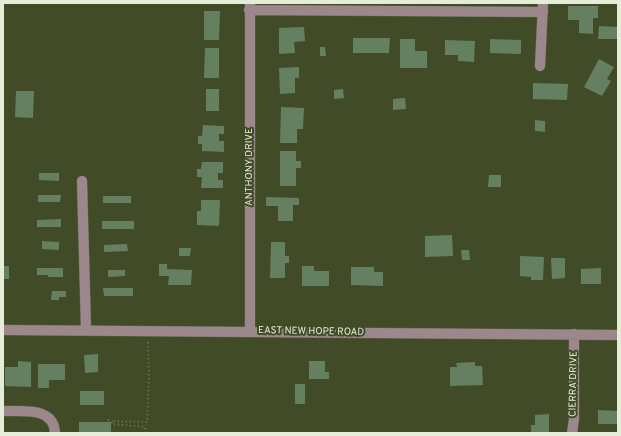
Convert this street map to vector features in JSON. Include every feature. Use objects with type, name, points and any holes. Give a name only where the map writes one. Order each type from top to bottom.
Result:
[{"type":"street","points":[[249,7],[543,7],[540,66]]},
{"type":"street","name":"ANTHONY DRIVE","points":[[249,7],[250,331]]},
{"type":"street","points":[[82,182],[86,330]]},
{"type":"street","name":"EAST NEW HOPE ROAD","points":[[3,330],[618,335]]},
{"type":"street","name":"CIERRA DRIVE","points":[[572,433],[574,419],[574,334]]},
{"type":"street","points":[[3,411],[42,413],[52,421],[55,428],[55,433]]},
{"type":"path","points":[[108,420],[147,422],[149,377],[148,339]]},
{"type":"path","points":[[112,421],[112,424],[145,427],[146,433]]},
{"type":"building","points":[[568,6],[598,6],[598,18],[593,18],[593,34],[579,33],[579,20],[568,20]]},
{"type":"building","points":[[204,11],[220,11],[219,40],[204,40]]},
{"type":"building","points":[[599,26],[618,27],[618,39],[598,39]]},
{"type":"building","points":[[304,27],[305,41],[294,42],[295,53],[279,54],[279,28]]},
{"type":"building","points":[[353,38],[390,38],[389,53],[353,53]]},
{"type":"building","points":[[400,39],[415,39],[415,51],[427,51],[427,68],[400,68]]},
{"type":"building","points":[[490,39],[521,40],[521,54],[490,53]]},
{"type":"building","points":[[445,40],[475,41],[474,62],[458,61],[458,55],[445,55]]},
{"type":"building","points":[[320,47],[325,47],[326,56],[320,56]]},
{"type":"building","points":[[205,48],[219,48],[219,78],[204,78]]},
{"type":"building","points":[[599,59],[614,67],[607,79],[611,81],[602,96],[584,87]]},
{"type":"building","points":[[299,67],[299,78],[295,78],[295,93],[280,94],[279,68]]},
{"type":"building","points":[[533,83],[568,84],[567,100],[533,99]]},
{"type":"building","points":[[206,89],[219,89],[219,111],[206,111]]},
{"type":"building","points":[[343,89],[344,98],[334,99],[334,90]]},
{"type":"building","points":[[16,91],[34,91],[33,118],[15,117]]},
{"type":"building","points":[[405,98],[406,109],[393,110],[393,99]]},
{"type":"building","points":[[281,107],[304,108],[303,129],[297,129],[297,143],[280,143]]},
{"type":"building","points":[[535,120],[545,121],[545,132],[535,131]]},
{"type":"building","points":[[203,125],[224,126],[224,134],[219,134],[219,141],[224,141],[224,152],[202,151],[202,144],[198,144],[198,136],[202,136]]},
{"type":"building","points":[[280,151],[296,151],[296,161],[301,161],[301,168],[296,168],[296,186],[280,186]]},
{"type":"building","points":[[202,162],[223,162],[223,173],[218,173],[218,180],[223,180],[223,188],[201,188],[202,177],[197,177],[197,169],[201,169]]},
{"type":"building","points":[[39,173],[59,173],[59,181],[39,180]]},
{"type":"building","points":[[489,175],[501,175],[501,187],[488,187]]},
{"type":"building","points":[[38,195],[61,195],[60,202],[38,202]]},
{"type":"building","points":[[103,196],[131,196],[131,203],[103,203]]},
{"type":"building","points":[[266,197],[299,198],[299,205],[293,205],[293,221],[278,221],[278,206],[266,206]]},
{"type":"building","points":[[201,200],[220,200],[219,226],[197,225],[197,211],[201,211]]},
{"type":"building","points":[[61,219],[61,227],[37,227],[37,220]]},
{"type":"building","points":[[102,221],[134,221],[134,229],[102,229]]},
{"type":"building","points":[[452,235],[453,256],[425,257],[425,236]]},
{"type":"building","points":[[42,241],[59,242],[59,250],[42,249]]},
{"type":"building","points":[[271,242],[285,242],[285,256],[289,256],[289,263],[285,263],[285,278],[270,278]]},
{"type":"building","points":[[127,244],[128,251],[104,252],[104,245]]},
{"type":"building","points":[[179,248],[191,248],[190,256],[179,256]]},
{"type":"building","points":[[461,250],[469,250],[470,260],[462,260]]},
{"type":"building","points":[[520,256],[544,257],[543,280],[531,280],[531,277],[520,276]]},
{"type":"building","points":[[551,258],[565,258],[565,278],[552,279]]},
{"type":"building","points":[[159,264],[167,264],[167,269],[192,270],[191,285],[168,285],[169,276],[159,276]]},
{"type":"building","points":[[3,266],[9,266],[9,279],[3,279]]},
{"type":"building","points":[[302,266],[314,266],[314,271],[329,271],[329,286],[302,286]]},
{"type":"building","points":[[351,267],[374,267],[374,272],[383,272],[383,286],[351,285]]},
{"type":"building","points":[[37,268],[63,268],[63,277],[37,275]]},
{"type":"building","points":[[601,268],[601,284],[581,284],[581,269]]},
{"type":"building","points":[[108,270],[125,270],[125,276],[108,277]]},
{"type":"building","points":[[103,288],[133,288],[133,296],[104,296]]},
{"type":"building","points":[[52,291],[66,291],[66,297],[59,297],[59,300],[51,300]]},
{"type":"building","points":[[98,354],[98,372],[85,373],[84,355]]},
{"type":"building","points":[[18,361],[31,362],[31,387],[5,386],[5,367],[18,367]]},
{"type":"building","points":[[309,361],[325,361],[325,372],[329,372],[329,379],[309,379]]},
{"type":"building","points":[[475,362],[475,366],[482,366],[483,385],[450,386],[450,367],[457,367],[456,363]]},
{"type":"building","points":[[38,364],[65,364],[65,380],[49,380],[49,388],[38,388]]},
{"type":"building","points":[[295,384],[305,384],[305,404],[295,404]]},
{"type":"building","points":[[80,391],[104,391],[104,405],[80,405]]},
{"type":"building","points":[[598,410],[618,411],[618,424],[598,424]]},
{"type":"building","points":[[549,414],[549,433],[531,433],[531,425],[535,425],[535,415]]},
{"type":"building","points":[[79,422],[111,422],[111,432],[79,433]]}]
